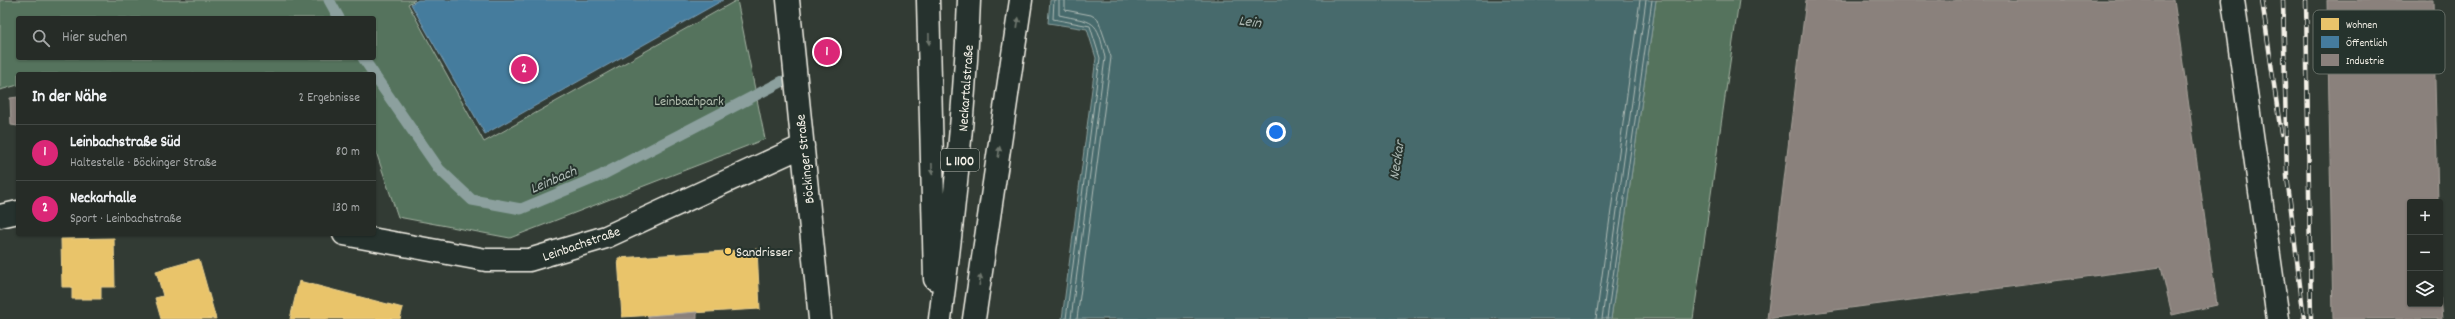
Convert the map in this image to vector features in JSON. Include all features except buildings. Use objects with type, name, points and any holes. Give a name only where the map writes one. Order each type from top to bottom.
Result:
[{"type":"main road","name":"Böckinger Straße","points":[[788,0],[790,32],[820,319]]},
{"type":"main road","points":[[928,0],[936,319]]},
{"type":"main road","name":"Neckartalstraße","points":[[940,319],[957,194],[967,70],[970,0]]},
{"type":"main road","points":[[974,319],[1021,0]]},
{"type":"main road","points":[[2233,0],[2278,319]]},
{"type":"main road","name":"Leinbachstraße","points":[[355,236],[486,260],[529,260],[606,237],[803,146]]},
{"type":"main road","points":[[0,216],[16,212]]},
{"type":"green space","name":"Leinbachpark","points":[[0,0],[415,0],[408,4],[484,142],[737,0],[765,139],[510,238],[398,217],[376,152],[376,72],[16,72],[16,86],[0,90]]},
{"type":"green space","points":[[1656,0],[1739,0],[1693,319],[1611,319]]},
{"type":"water","points":[[1050,0],[1656,0],[1611,319],[1062,319],[1096,58],[1087,29],[1048,23]]},
{"type":"waterway","name":"Leinbach","points":[[329,0],[338,16]]},
{"type":"waterway","name":"Leinbach","points":[[364,60],[373,72]]},
{"type":"waterway","name":"Leinbach","points":[[376,78],[439,169],[472,200],[521,209],[602,175],[783,81]]},
{"type":"railway","points":[[2262,0],[2281,134]]},
{"type":"railway","points":[[2283,0],[2287,176],[2304,319]]},
{"type":"railway","points":[[2306,0],[2311,319]]},
{"type":"place","name":"Leinbachstraße Süd","points":[[827,52]]},
{"type":"place","name":"Neckarhalle","points":[[524,69]]},
{"type":"place","name":"Sandrisser","points":[[728,251]]},
{"type":"water label","name":"Lein","points":[[1250,21]]},
{"type":"water label","name":"Neckar","points":[[1396,160]]}]
